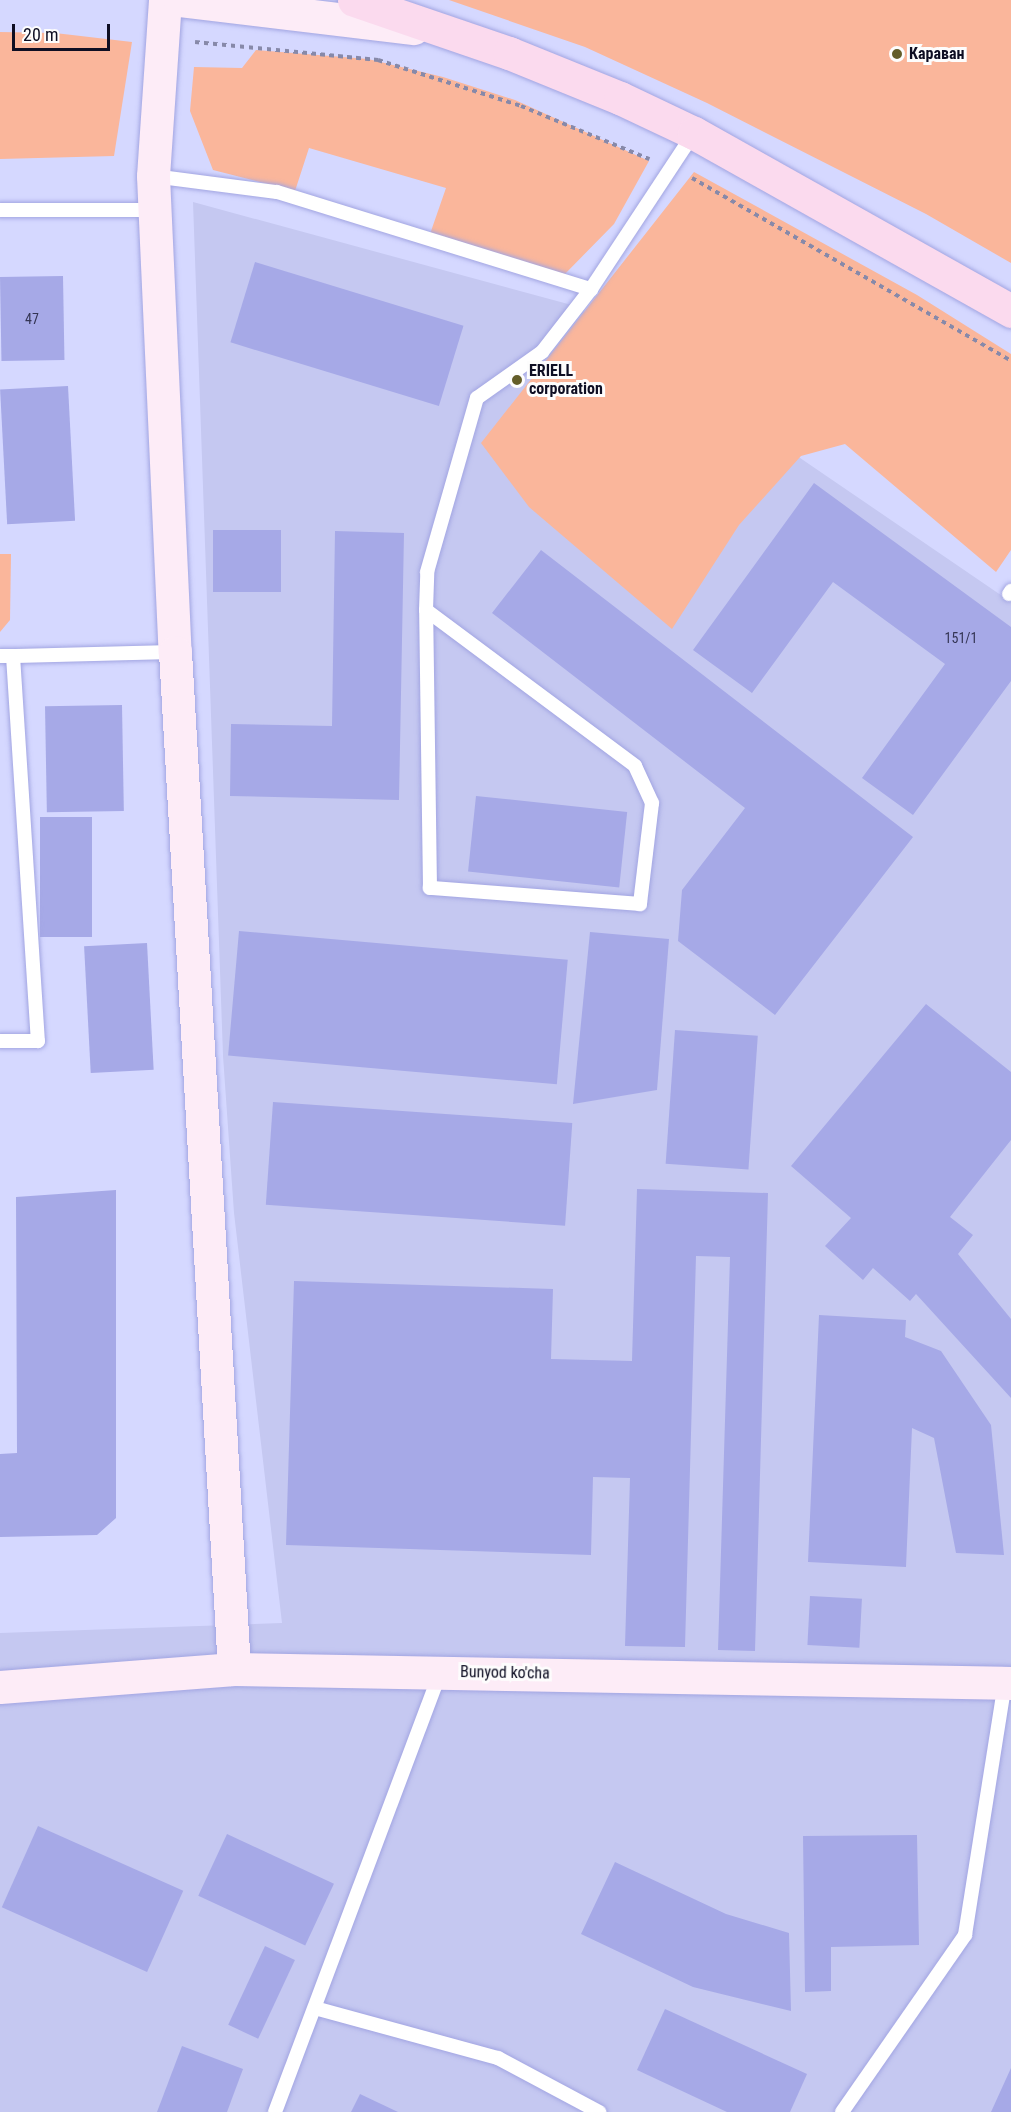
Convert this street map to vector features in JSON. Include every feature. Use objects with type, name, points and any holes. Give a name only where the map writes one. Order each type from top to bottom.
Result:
[{"type":"main road","points":[[354,0],[620,98],[694,133],[1011,311]]},
{"type":"street","points":[[165,0],[153,176],[154,210],[175,652],[234,1669]]},
{"type":"street","points":[[180,0],[442,31]]},
{"type":"street","name":"Bunyod ko'cha","points":[[0,1687],[234,1669],[1008,1683]]},
{"type":"lane","points":[[426,610],[635,766],[652,803],[640,904],[430,888],[426,610],[427,572],[477,398],[542,352],[591,290],[694,133]]},
{"type":"lane","points":[[153,176],[277,192],[591,290]]},
{"type":"lane","points":[[0,210],[154,210]]},
{"type":"lane","points":[[0,1041],[38,1041],[6,656],[175,652]]},
{"type":"lane","points":[[275,2112],[441,1672]]},
{"type":"lane","points":[[842,2112],[965,1935],[1008,1683]]},
{"type":"lane","points":[[315,2008],[498,2058],[599,2112]]},
{"type":"path","points":[[164,39],[378,60],[521,106],[672,168],[911,300],[1011,361]]},
{"type":"shaded area","points":[[449,0],[1011,0],[1011,263],[926,214],[707,103],[585,47]]},
{"type":"shaded area","points":[[0,32],[55,33],[132,42],[114,156],[0,159]]},
{"type":"shaded area","points":[[256,50],[368,59],[443,77],[515,100],[649,161],[614,224],[563,276],[430,234],[446,188],[309,148],[295,191],[213,170],[190,111],[194,67],[242,68]]},
{"type":"shaded area","points":[[694,172],[917,295],[1011,354],[1011,550],[996,572],[845,444],[801,456],[739,525],[672,629],[529,507],[481,443]]},
{"type":"shaded area","points":[[193,202],[579,307],[1011,602],[1011,2112],[0,2112],[0,1633],[282,1623],[234,1213],[223,1056]]},
{"type":"shaded area","points":[[0,554],[11,554],[10,620],[0,632]]},
{"type":"building","points":[[255,262],[463,326],[439,406],[230,342]]},
{"type":"building","points":[[63,276],[64,360],[1,361],[0,277]]},
{"type":"building","points":[[68,386],[75,521],[7,524],[0,390]]},
{"type":"building","points":[[814,483],[1011,627],[1011,681],[913,815],[862,778],[945,664],[833,582],[752,693],[693,650]]},
{"type":"building","points":[[213,530],[281,530],[281,592],[213,592]]},
{"type":"building","points":[[335,531],[404,533],[399,800],[230,796],[231,724],[332,726]]},
{"type":"building","points":[[541,550],[913,837],[775,1015],[678,941],[682,890],[745,808],[492,613]]},
{"type":"building","points":[[122,705],[124,811],[47,812],[45,706]]},
{"type":"building","points":[[476,796],[627,812],[619,887],[468,872]]},
{"type":"building","points":[[40,817],[92,817],[92,937],[40,937]]},
{"type":"building","points":[[239,931],[568,960],[557,1084],[228,1056]]},
{"type":"building","points":[[590,932],[669,939],[657,1090],[573,1104]]},
{"type":"building","points":[[147,943],[154,1070],[91,1073],[84,946]]},
{"type":"building","points":[[926,1004],[1011,1072],[1011,1140],[950,1217],[973,1235],[958,1254],[1011,1319],[1011,1398],[916,1294],[910,1301],[873,1268],[863,1280],[825,1246],[851,1218],[791,1166]]},
{"type":"building","points":[[675,1030],[758,1036],[748,1169],[666,1164]]},
{"type":"building","points":[[273,1102],[572,1123],[565,1226],[266,1205]]},
{"type":"building","points":[[637,1189],[768,1193],[755,1651],[718,1650],[730,1257],[696,1256],[685,1647],[625,1646],[630,1478],[593,1477],[591,1555],[286,1545],[294,1281],[553,1289],[551,1359],[632,1361]]},
{"type":"building","points":[[116,1190],[116,1518],[97,1535],[0,1537],[0,1454],[17,1453],[16,1197]]},
{"type":"building","points":[[819,1315],[906,1320],[905,1337],[941,1351],[991,1425],[1004,1555],[956,1553],[934,1438],[912,1428],[906,1567],[808,1562]]},
{"type":"building","points":[[810,1596],[862,1599],[859,1648],[807,1645]]},
{"type":"building","points":[[38,1826],[183,1891],[147,1972],[2,1907]]},
{"type":"building","points":[[227,1834],[334,1884],[305,1945],[198,1896]]},
{"type":"building","points":[[917,1835],[919,1945],[831,1947],[831,1991],[805,1992],[803,1836]]},
{"type":"building","points":[[615,1862],[726,1914],[789,1933],[791,2011],[693,1987],[581,1934]]},
{"type":"building","points":[[265,1946],[295,1960],[258,2039],[228,2025]]},
{"type":"building","points":[[665,2009],[807,2074],[790,2112],[727,2112],[637,2070]]},
{"type":"building","points":[[182,2046],[243,2069],[227,2112],[157,2112]]},
{"type":"building","points":[[1011,2068],[1011,2112],[991,2112]]},
{"type":"building","points":[[360,2094],[398,2112],[351,2112]]},
{"type":"place","name":"Караван","points":[[897,54]]},
{"type":"place","name":"ERIELL corporation","points":[[517,380]]}]
